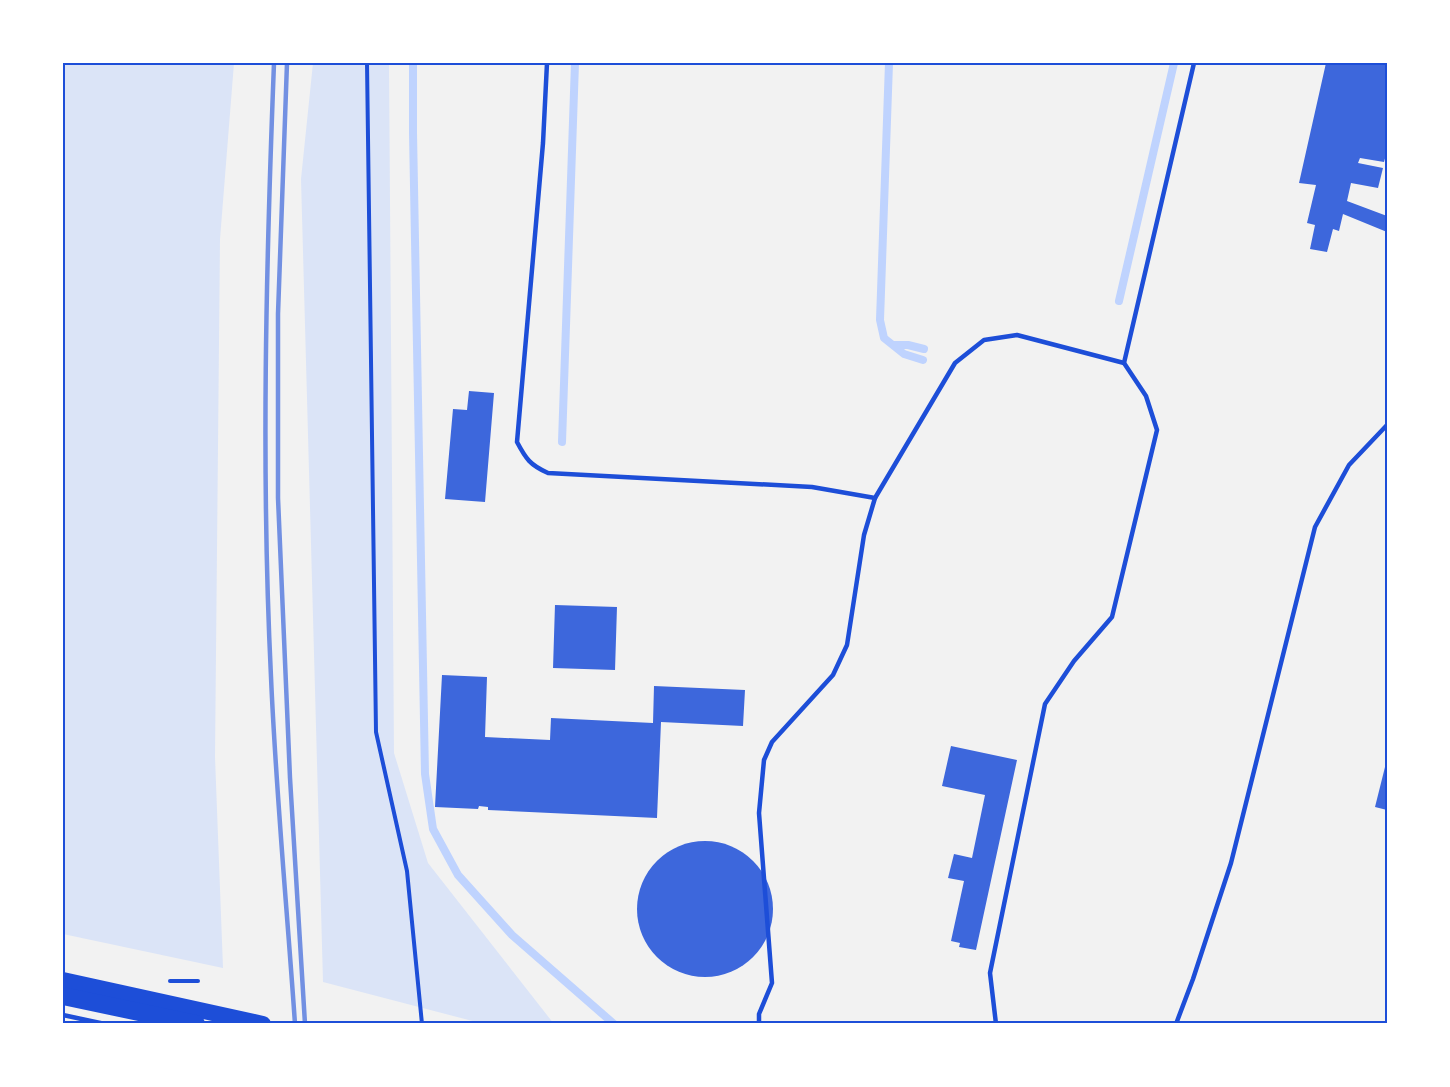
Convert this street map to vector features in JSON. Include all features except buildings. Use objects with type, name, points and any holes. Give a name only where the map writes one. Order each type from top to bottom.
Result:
[{"type":"highway","points":[[63,980],[263,1024]]},
{"type":"highway","points":[[63,996],[196,1024]]},
{"type":"lane","points":[[547,63],[543,143],[517,442],[524,456],[534,467],[548,473],[812,487],[875,498]]},
{"type":"lane","points":[[1124,363],[1194,63]]},
{"type":"lane","points":[[759,1024],[759,1014],[772,983],[759,813],[764,760],[772,742],[833,675],[847,645],[864,535],[875,498],[955,363],[984,340],[1017,335],[1124,363],[1146,396],[1157,430],[1112,617],[1074,661],[1045,704],[990,973],[996,1024]]},
{"type":"lane","points":[[1176,1024],[1231,863],[1315,527],[1349,465],[1387,425]]},
{"type":"lane","points":[[63,1015],[105,1024]]},
{"type":"path","points":[[367,63],[376,732],[407,871],[422,1024]]},
{"type":"shaded area","points":[[63,63],[234,63],[220,239],[215,757],[223,968],[63,934]]},
{"type":"shaded area","points":[[313,63],[389,63],[394,753],[428,863],[554,1024],[484,1024],[323,982],[301,179]]},
{"type":"waterway","points":[[413,63],[425,774],[433,829],[458,875],[512,935],[614,1024]]},
{"type":"waterway","points":[[562,442],[575,63]]},
{"type":"waterway","points":[[889,63],[880,320],[884,338],[904,354],[923,360]]},
{"type":"waterway","points":[[1119,301],[1174,63]]},
{"type":"waterway","points":[[894,345],[908,345],[924,349]]},
{"type":"railway","points":[[274,63],[267,293],[266,523],[273,720],[295,1024]]},
{"type":"railway","points":[[287,63],[278,314],[278,498],[290,778],[305,1024]]}]
